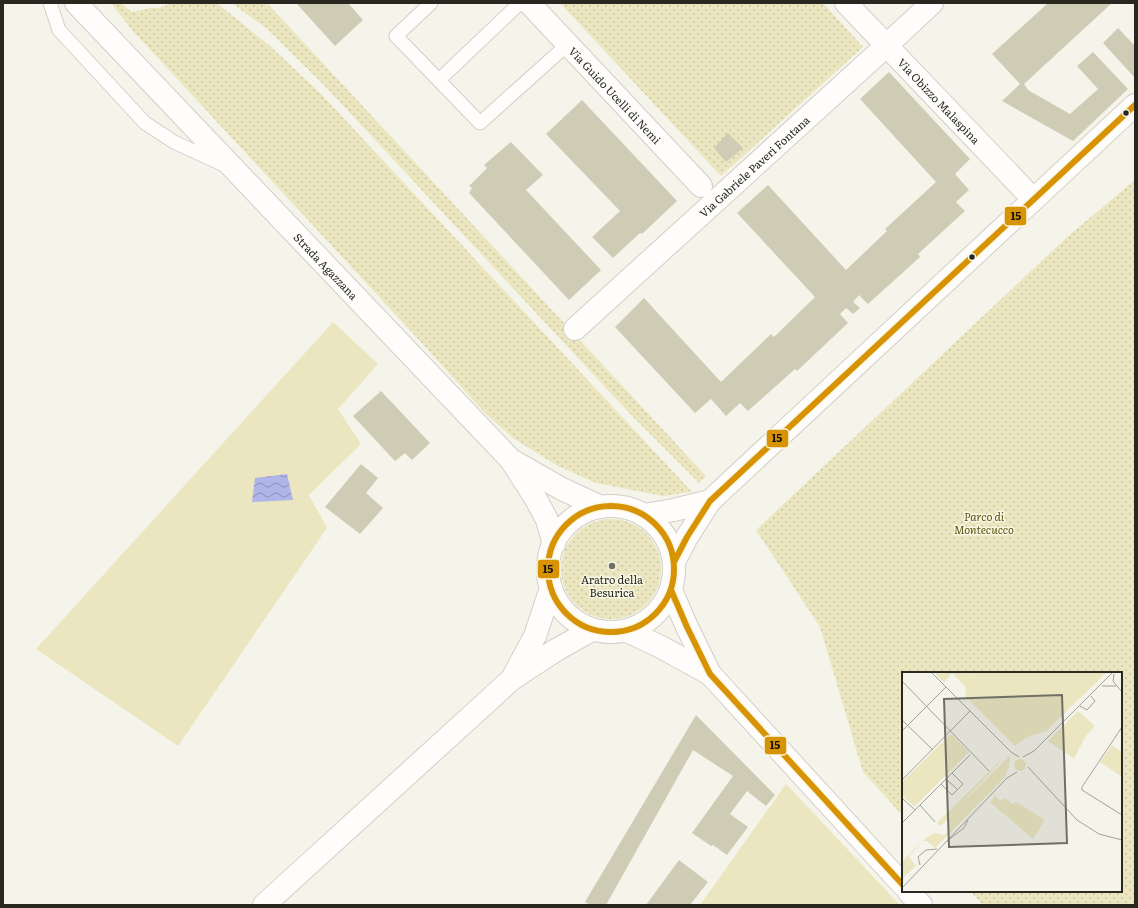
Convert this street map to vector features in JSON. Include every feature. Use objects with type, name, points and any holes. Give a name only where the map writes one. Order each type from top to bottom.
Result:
[{"type":"main road","name":"Strada Agazzana","points":[[76,3],[511,460],[536,499],[547,520],[554,544]]},
{"type":"main road","name":"Via Guido Ucelli di Nemi","points":[[529,3],[701,186]]},
{"type":"main road","name":"Via Obizzo Malaspina","points":[[846,3],[1033,199]]},
{"type":"main road","name":"Via Gabriele Paveri Fontana","points":[[575,329],[932,3]]},
{"type":"main road","points":[[674,562],[687,537],[710,501],[1135,105]]},
{"type":"main road","points":[[511,460],[562,489],[601,507]]},
{"type":"main road","points":[[643,515],[674,510],[710,501]]},
{"type":"main road","points":[[601,507],[623,507],[643,515],[658,527],[669,543],[674,562],[674,576],[671,590],[661,608],[646,622],[627,631],[610,633],[592,630],[574,620],[560,606],[551,588],[548,573],[549,558],[554,544],[565,526],[582,514],[601,507]]},
{"type":"main road","points":[[512,680],[535,636],[551,588]]},
{"type":"main road","points":[[671,590],[710,674],[902,884]]},
{"type":"main road","points":[[264,905],[512,680],[556,650],[592,630]]},
{"type":"main road","points":[[627,631],[661,647],[710,674]]},
{"type":"main road","points":[[909,892],[921,905]]},
{"type":"lane","points":[[50,3],[60,30],[145,123],[174,142],[235,170]]},
{"type":"lane","points":[[431,3],[396,36],[480,123],[568,44]]},
{"type":"lane","points":[[439,80],[520,3]]},
{"type":"green space","points":[[111,3],[121,3],[132,12],[159,8],[172,3],[217,3],[270,46],[321,94],[692,492],[663,496],[596,483],[558,466],[513,438],[483,411],[133,31]]},
{"type":"green space","points":[[232,3],[267,3],[706,476],[699,483],[633,417],[324,85],[266,28]]},
{"type":"green space","points":[[560,3],[823,3],[863,47],[721,176]]},
{"type":"green space","name":"Parco di Montecucco","points":[[1135,180],[1135,905],[983,905],[971,892],[1122,892],[1122,672],[902,672],[902,815],[863,772],[820,627],[756,530],[1066,238]]},
{"type":"green space","points":[[333,322],[378,364],[338,409],[361,444],[309,495],[327,528],[178,746],[36,649]]},
{"type":"green space","points":[[611,519],[630,523],[646,534],[657,550],[661,569],[657,588],[646,604],[630,615],[611,619],[592,615],[576,604],[565,588],[561,569],[565,550],[576,534],[592,523]]},
{"type":"green space","points":[[786,784],[900,905],[700,905]]},
{"type":"water","points":[[287,474],[293,500],[252,502],[255,478]]},
{"type":"building","points":[[296,3],[348,3],[363,20],[335,46]]},
{"type":"building","points":[[1048,3],[1112,3],[1024,84],[1028,90],[1070,114],[1098,89],[1077,66],[1093,52],[1128,89],[1073,141],[1002,101],[1020,84],[992,54]]},
{"type":"building","points":[[1118,28],[1135,46],[1135,78],[1103,43]]},
{"type":"building","points":[[889,72],[970,159],[955,174],[969,190],[956,202],[965,211],[918,254],[920,257],[868,304],[859,295],[853,302],[860,308],[853,314],[846,308],[840,314],[848,323],[797,371],[795,369],[748,411],[740,403],[726,416],[711,399],[695,413],[615,327],[644,298],[721,382],[771,334],[774,337],[815,297],[737,213],[768,185],[846,270],[887,231],[885,229],[936,182],[860,99]]},
{"type":"building","points":[[582,100],[677,201],[642,234],[640,233],[613,258],[592,237],[620,211],[546,134]]},
{"type":"building","points":[[728,133],[743,148],[726,162],[714,148]]},
{"type":"building","points":[[511,142],[543,175],[526,190],[601,270],[569,300],[469,193],[472,188],[469,186],[487,168],[484,165]]},
{"type":"building","points":[[381,391],[430,443],[412,460],[405,453],[395,461],[353,416]]},
{"type":"building","points":[[361,464],[378,478],[366,493],[383,508],[360,534],[325,507]]},
{"type":"building","points":[[696,715],[775,795],[766,806],[747,791],[730,814],[748,827],[727,855],[692,833],[733,776],[693,750],[606,905],[590,905],[585,902]]},
{"type":"building","points":[[679,860],[708,882],[690,905],[646,905]]},
{"type":"transit line","name":"15","points":[[674,562],[687,537],[710,501],[1135,105]]},
{"type":"transit line","name":"15","points":[[611,506],[623,507],[635,511],[646,517],[659,529],[669,545],[673,557],[674,569],[673,581],[669,593],[663,604],[651,617],[635,627],[623,631],[611,632],[599,631],[587,627],[576,621],[563,609],[553,593],[549,581],[548,569],[549,557],[553,545],[559,534],[571,521],[587,511],[599,507],[611,506]]},
{"type":"transit line","name":"15","points":[[671,590],[710,674],[902,884]]},
{"type":"place","name":"Aratro della Besurica","points":[[612,566]]}]
